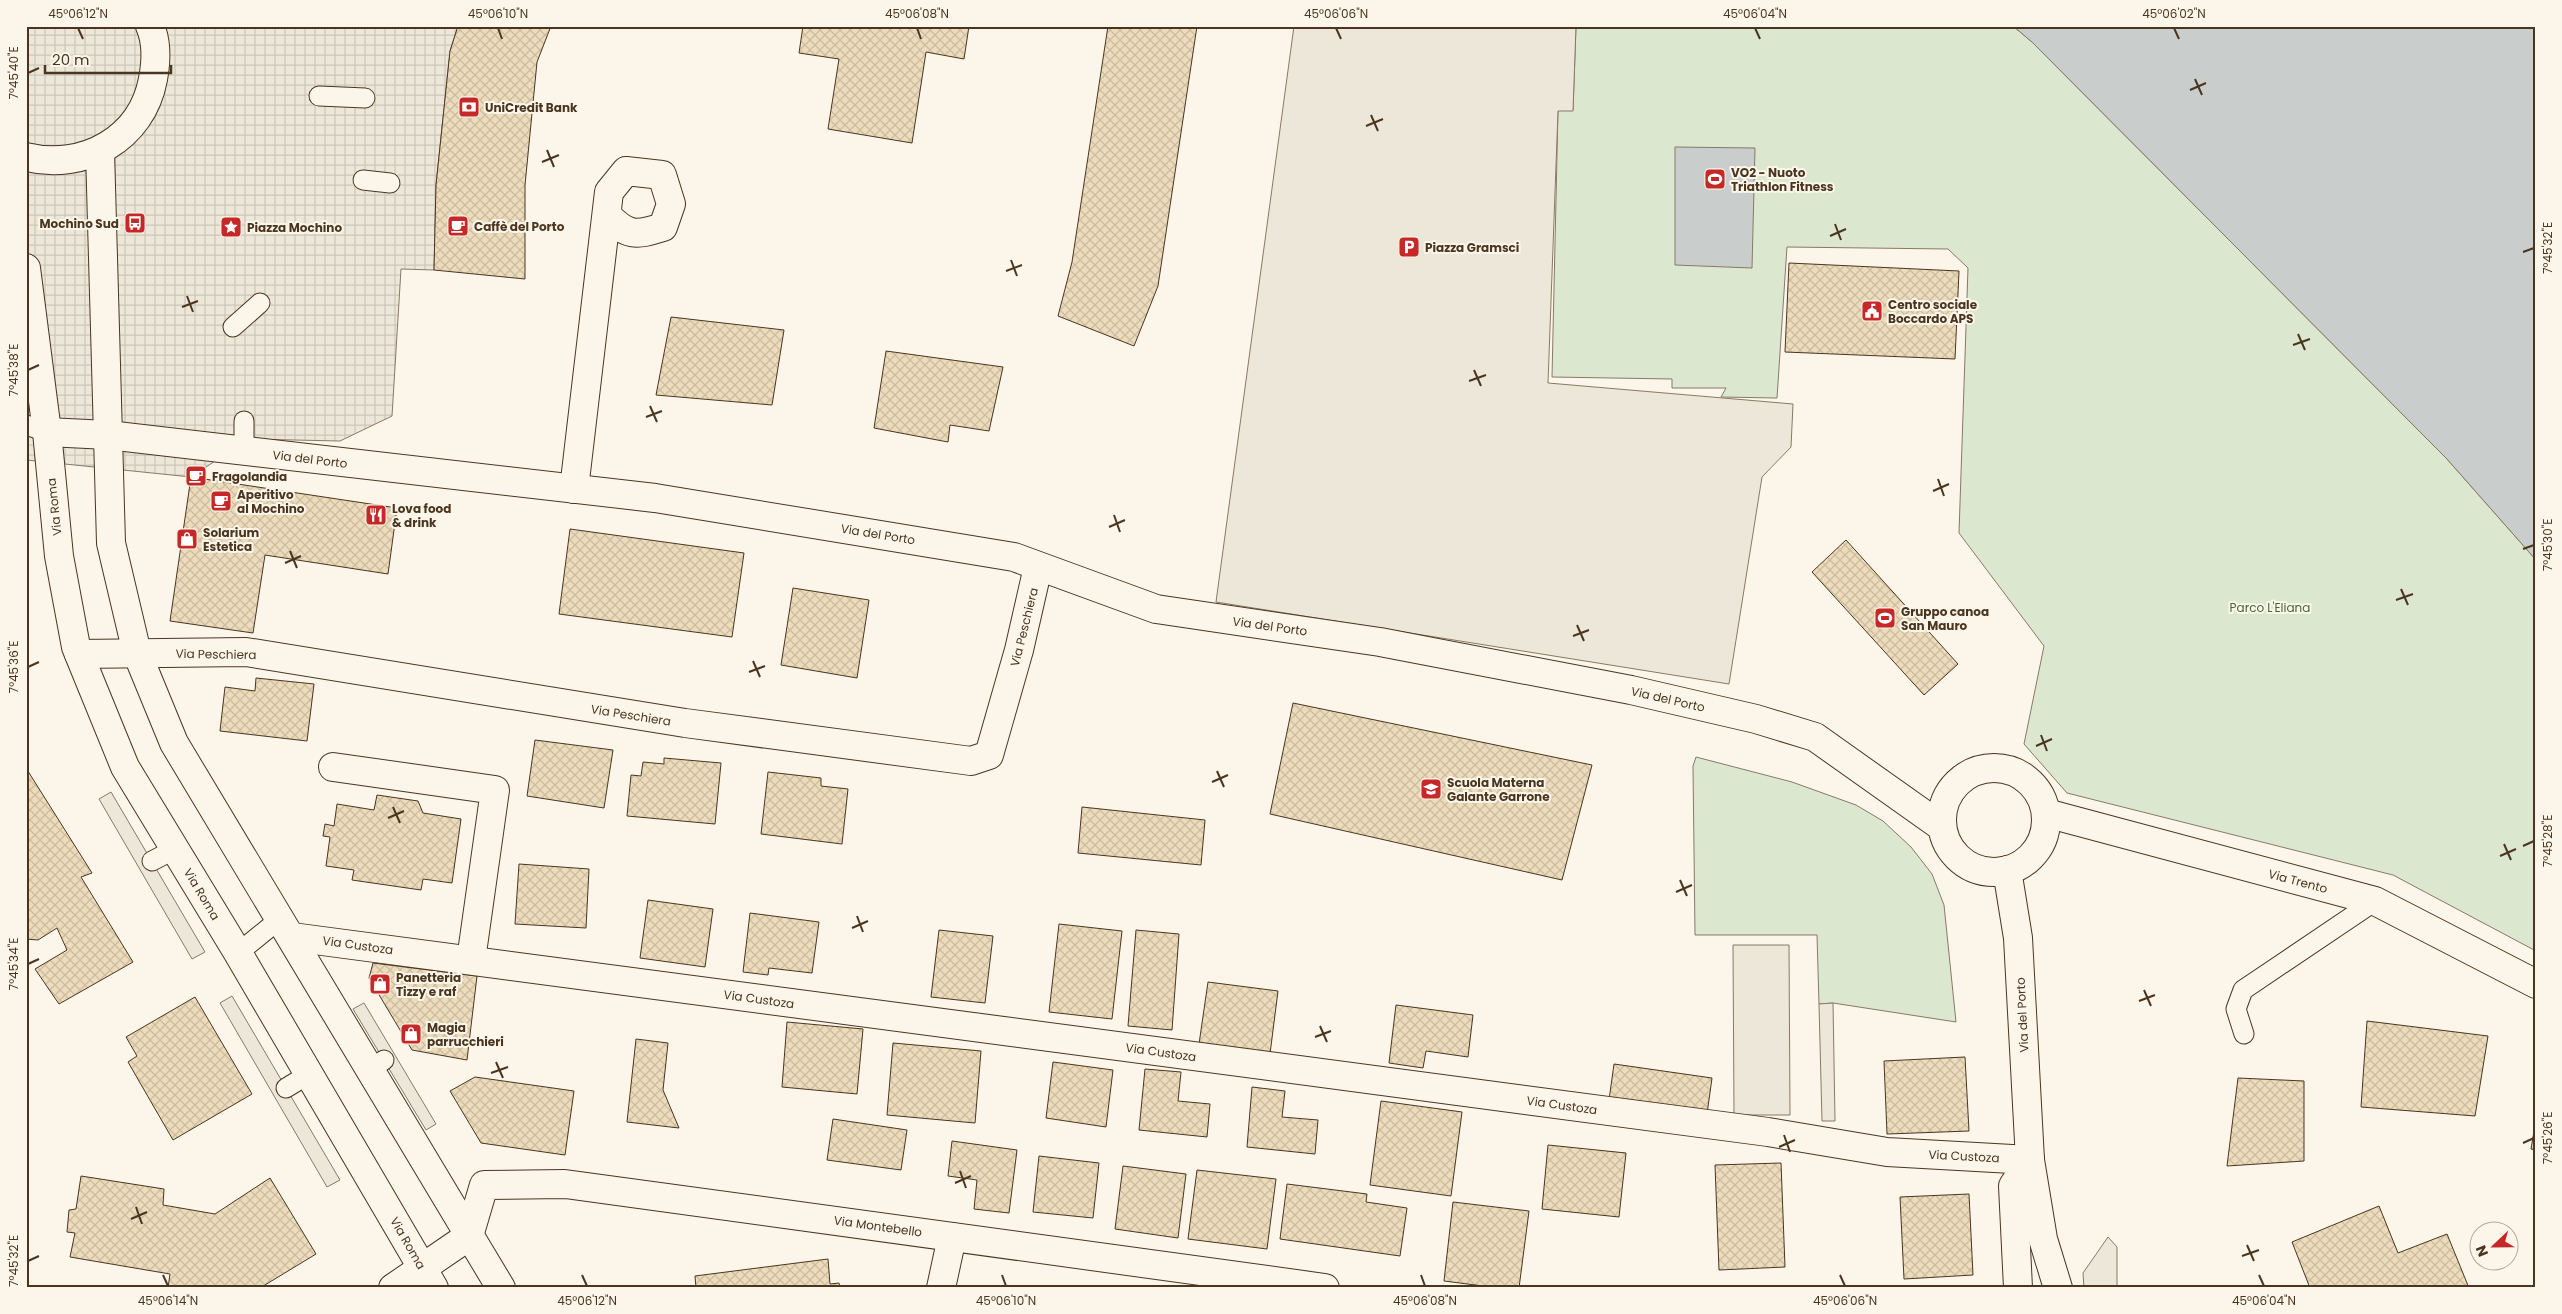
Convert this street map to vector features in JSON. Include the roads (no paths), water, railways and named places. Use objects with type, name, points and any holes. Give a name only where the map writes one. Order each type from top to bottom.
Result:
[{"type":"street","points":[[26,157],[44,161],[73,160],[100,151],[122,136],[140,115],[151,91],[156,64],[150,26]]},
{"type":"street","points":[[100,151],[111,543],[137,653],[174,743],[286,928],[378,1065],[469,1236],[501,1288]]},
{"type":"street","points":[[574,489],[607,215]]},
{"type":"street","points":[[26,268],[36,429]]},
{"type":"street","name":"Via del Porto","points":[[36,429],[108,435],[655,498],[1014,557],[1156,609],[1380,642],[1631,690],[1756,719],[1815,737],[1942,827]]},
{"type":"street","name":"Via Roma","points":[[36,429],[50,470],[59,556],[79,654],[125,767],[164,855],[238,953],[428,1278]]},
{"type":"street","name":"Via Peschiera","points":[[79,654],[246,652],[685,723],[971,761],[989,754],[1019,650],[1038,567]]},
{"type":"street","points":[[333,767],[495,790],[471,960]]},
{"type":"street","points":[[1986,768],[2002,768],[2018,773],[2031,783],[2041,797],[2046,813],[2045,829],[2041,842],[2032,855],[2020,865],[2007,870],[1989,872],[1972,868],[1958,857],[1948,843],[1942,827],[1943,811],[1953,789],[1970,773],[1986,768]]},
{"type":"street","name":"Via Trento","points":[[2046,813],[2375,901],[2536,984]]},
{"type":"street","name":"Via del Porto","points":[[2007,870],[2018,938],[2030,1160],[2043,1239],[2058,1288]]},
{"type":"street","name":"Via Custoza","points":[[286,928],[471,960],[1768,1132],[1887,1152],[2030,1160]]},
{"type":"street","points":[[2018,1288],[2013,1186],[2030,1160]]},
{"type":"street","name":"Via Montebello","points":[[469,1236],[484,1185],[565,1184],[1325,1288]]},
{"type":"street","points":[[393,1288],[428,1278],[469,1236]]},
{"type":"street","points":[[941,1288],[952,1236]]},
{"type":"lane","points":[[319,96],[365,98]]},
{"type":"lane","points":[[363,180],[390,183]]},
{"type":"lane","points":[[233,327],[260,303]]},
{"type":"lane","points":[[244,421],[244,451]]},
{"type":"lane","points":[[2244,1034],[2236,1009],[2243,990],[2375,901]]},
{"type":"lane","points":[[238,953],[286,928]]},
{"type":"lane","points":[[286,1088],[309,1074]]},
{"type":"place","name":"UniCredit Bank","points":[[469,107]]},
{"type":"place","name":"VO2 - Nuoto Triathlon Fitness","points":[[1715,179]]},
{"type":"place","name":"Mochino Sud","points":[[135,223]]},
{"type":"place","name":"Caffè del Porto","points":[[458,226]]},
{"type":"place","name":"Piazza Mochino","points":[[231,227]]},
{"type":"place","name":"Piazza Gramsci","points":[[1409,247]]},
{"type":"place","name":"Centro sociale Boccardo APS","points":[[1872,311]]},
{"type":"place","name":"Fragolandia","points":[[196,476]]},
{"type":"place","name":"Aperitivo al Mochino","points":[[221,501]]},
{"type":"place","name":"Lova food & drink","points":[[376,515]]},
{"type":"place","name":"Solarium Estetica","points":[[187,539]]},
{"type":"place","name":"Gruppo canoa San Mauro","points":[[1885,618]]},
{"type":"place","name":"Scuola Materna Galante Garrone","points":[[1431,789]]},
{"type":"place","name":"Panetteria Tizzy e raf","points":[[380,984]]},
{"type":"place","name":"Magia parrucchieri","points":[[411,1034]]},
{"type":"park label","name":"Parco L'Eliana","points":[[2270,607]]}]
